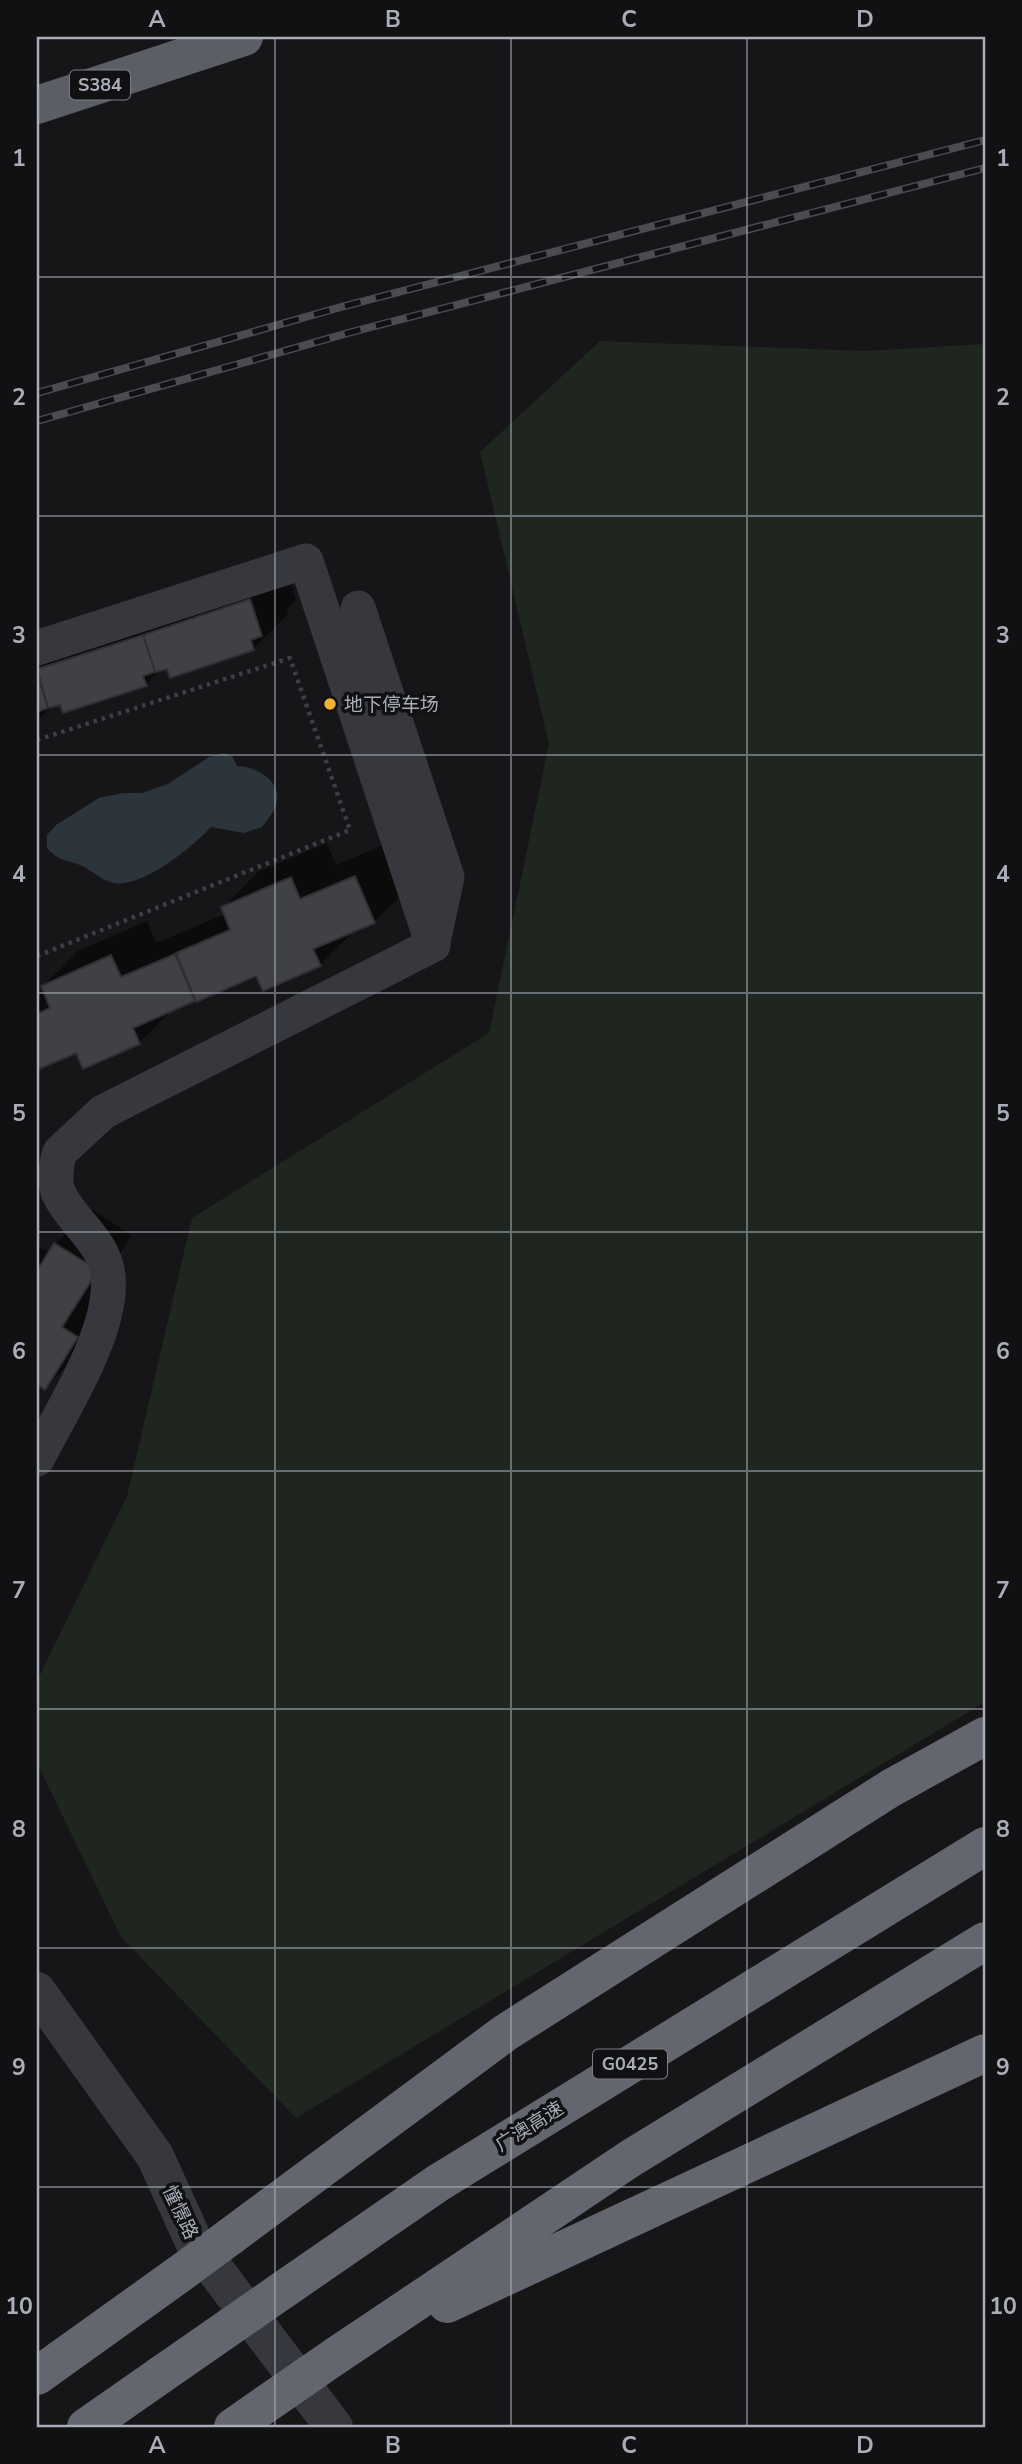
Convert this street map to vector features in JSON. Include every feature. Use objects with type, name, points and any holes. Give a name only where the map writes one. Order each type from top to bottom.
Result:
[{"type":"highway","name":"S384","points":[[37,105],[244,37]]},
{"type":"highway","points":[[37,2376],[505,2034],[891,1788],[985,1736]]},
{"type":"highway","name":"广澳高速","points":[[86,2427],[438,2183],[985,1846]]},
{"type":"highway","points":[[233,2427],[631,2158],[985,1941]]},
{"type":"highway","points":[[337,2355],[985,2053]]},
{"type":"street","points":[[37,648],[306,561],[433,945]]},
{"type":"street","points":[[358,608],[447,877],[433,945]]},
{"type":"street","points":[[37,1460],[82,1371],[98,1334],[108,1299],[108,1276],[103,1254],[58,1193],[57,1161],[60,1152],[103,1112],[433,945]]},
{"type":"street","name":"憧憬路","points":[[37,1991],[155,2156],[194,2242],[334,2427]]},
{"type":"path","points":[[37,740],[289,658],[351,830],[37,956]]},
{"type":"shaded area","points":[[600,341],[865,351],[985,344],[985,1702],[296,2118],[121,1937],[37,1763],[37,1681],[127,1496],[192,1218],[489,1033],[549,744],[480,452]]},
{"type":"shaded area","points":[[224,753],[233,757],[237,766],[253,769],[268,778],[277,791],[274,811],[262,827],[244,833],[211,827],[166,864],[152,873],[126,883],[104,880],[80,865],[58,857],[47,848],[47,835],[56,825],[99,798],[123,793],[142,793],[168,784],[209,757]]},
{"type":"building","points":[[250,599],[262,636],[251,640],[254,650],[170,678],[167,669],[155,672],[143,635]]},
{"type":"building","points":[[143,635],[155,672],[143,676],[147,686],[63,713],[60,705],[48,708],[37,669]]},
{"type":"building","points":[[37,673],[48,708],[37,712]]},
{"type":"building","points":[[355,876],[375,923],[313,949],[321,966],[263,991],[256,976],[196,1002],[176,953],[230,930],[221,907],[291,877],[300,899]]},
{"type":"building","points":[[175,954],[195,1001],[133,1028],[140,1044],[83,1069],[76,1053],[37,1070],[37,1014],[50,1008],[41,986],[111,955],[121,977]]},
{"type":"building","points":[[54,1243],[98,1270],[62,1327],[78,1337],[45,1390],[37,1384],[37,1271]]},
{"type":"railway","points":[[37,393],[341,307],[985,140]]},
{"type":"railway","points":[[37,421],[348,333],[985,168]]},
{"type":"place","name":"地下停车场","points":[[330,704]]}]
